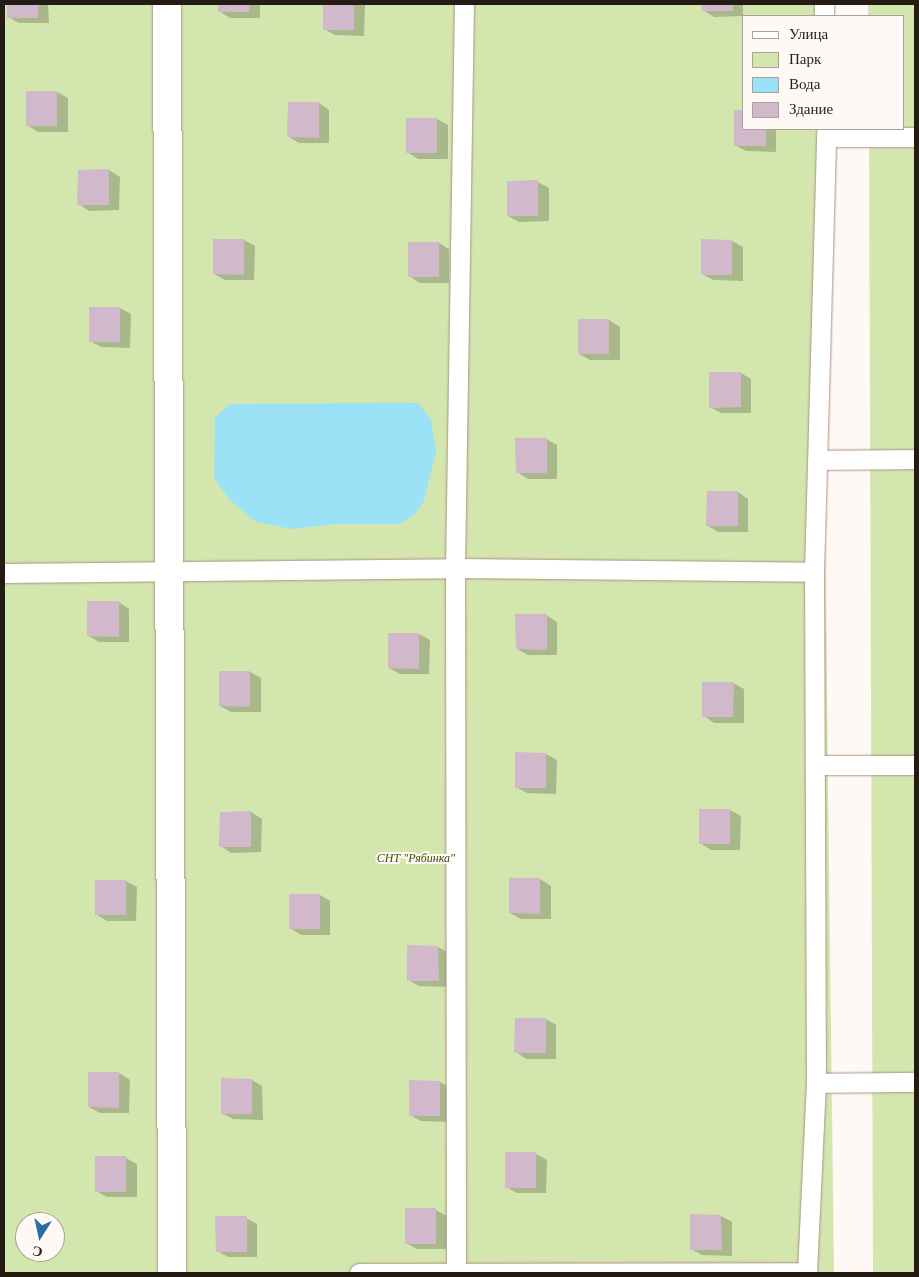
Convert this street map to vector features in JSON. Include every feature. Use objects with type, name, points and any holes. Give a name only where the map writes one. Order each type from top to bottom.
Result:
[{"type":"street","points":[[167,4],[172,1273]]},
{"type":"lane","points":[[456,1272],[454,568],[464,4]]},
{"type":"lane","points":[[359,1273],[807,1273],[816,1082],[814,572],[819,460],[826,133],[915,137]]},
{"type":"lane","points":[[819,460],[915,459]]},
{"type":"lane","points":[[4,573],[170,573],[454,568],[814,572]]},
{"type":"lane","points":[[816,766],[915,765]]},
{"type":"lane","points":[[816,1082],[915,1082]]},
{"type":"green space","name":"СНТ \"Рябинка\"","points":[[4,4],[818,4],[818,15],[742,15],[742,130],[820,130],[834,1273],[4,1273]]},
{"type":"green space","points":[[868,4],[915,4],[915,1273],[873,1273],[869,130],[904,130],[904,15],[868,15]]},
{"type":"water","points":[[418,403],[431,419],[436,452],[424,501],[414,515],[399,524],[337,524],[292,529],[256,522],[230,500],[214,478],[215,418],[229,404]]},
{"type":"building","points":[[7,4],[38,4],[38,18],[7,18]]},
{"type":"building","points":[[218,4],[249,4],[249,12],[218,12]]},
{"type":"building","points":[[323,4],[354,4],[354,30],[323,30]]},
{"type":"building","points":[[702,4],[733,4],[733,11],[702,11]]},
{"type":"building","points":[[26,91],[57,91],[57,126],[26,126]]},
{"type":"building","points":[[288,102],[319,102],[319,138],[287,137]]},
{"type":"building","points":[[734,110],[742,110],[742,130],[766,130],[766,146],[734,146]]},
{"type":"building","points":[[406,118],[437,118],[437,153],[406,153]]},
{"type":"building","points":[[109,169],[109,205],[77,205],[78,170]]},
{"type":"building","points":[[538,180],[538,216],[507,216],[507,181]]},
{"type":"building","points":[[213,239],[244,239],[244,275],[213,274]]},
{"type":"building","points":[[701,239],[732,240],[732,275],[701,275]]},
{"type":"building","points":[[408,242],[439,242],[439,277],[408,277]]},
{"type":"building","points":[[89,307],[120,307],[120,342],[89,342]]},
{"type":"building","points":[[578,319],[609,319],[609,354],[578,354]]},
{"type":"building","points":[[709,372],[741,372],[741,407],[709,408]]},
{"type":"building","points":[[515,438],[547,438],[547,473],[516,473]]},
{"type":"building","points":[[707,491],[738,491],[738,526],[706,526]]},
{"type":"building","points":[[87,601],[119,601],[119,637],[87,636]]},
{"type":"building","points":[[515,614],[547,614],[547,650],[516,649]]},
{"type":"building","points":[[388,633],[419,633],[419,669],[388,668]]},
{"type":"building","points":[[219,671],[250,671],[250,707],[219,706]]},
{"type":"building","points":[[702,682],[734,682],[733,717],[702,717]]},
{"type":"building","points":[[515,752],[546,753],[546,788],[515,788]]},
{"type":"building","points":[[699,809],[730,809],[730,844],[699,844]]},
{"type":"building","points":[[251,811],[251,847],[219,847],[220,812]]},
{"type":"building","points":[[509,878],[540,878],[540,914],[509,913]]},
{"type":"building","points":[[95,880],[126,880],[126,915],[95,915]]},
{"type":"building","points":[[289,894],[320,894],[320,929],[289,929]]},
{"type":"building","points":[[407,945],[438,946],[439,981],[407,981]]},
{"type":"building","points":[[515,1018],[546,1018],[546,1053],[514,1053]]},
{"type":"building","points":[[88,1072],[119,1072],[119,1108],[88,1107]]},
{"type":"building","points":[[221,1078],[252,1079],[252,1114],[221,1114]]},
{"type":"building","points":[[409,1080],[440,1081],[440,1116],[409,1116]]},
{"type":"building","points":[[505,1152],[536,1152],[536,1188],[505,1188]]},
{"type":"building","points":[[95,1156],[126,1156],[126,1192],[95,1192]]},
{"type":"building","points":[[405,1208],[436,1208],[436,1244],[405,1244]]},
{"type":"building","points":[[690,1214],[721,1215],[722,1250],[690,1250]]},
{"type":"building","points":[[215,1216],[247,1216],[247,1252],[216,1252]]}]
